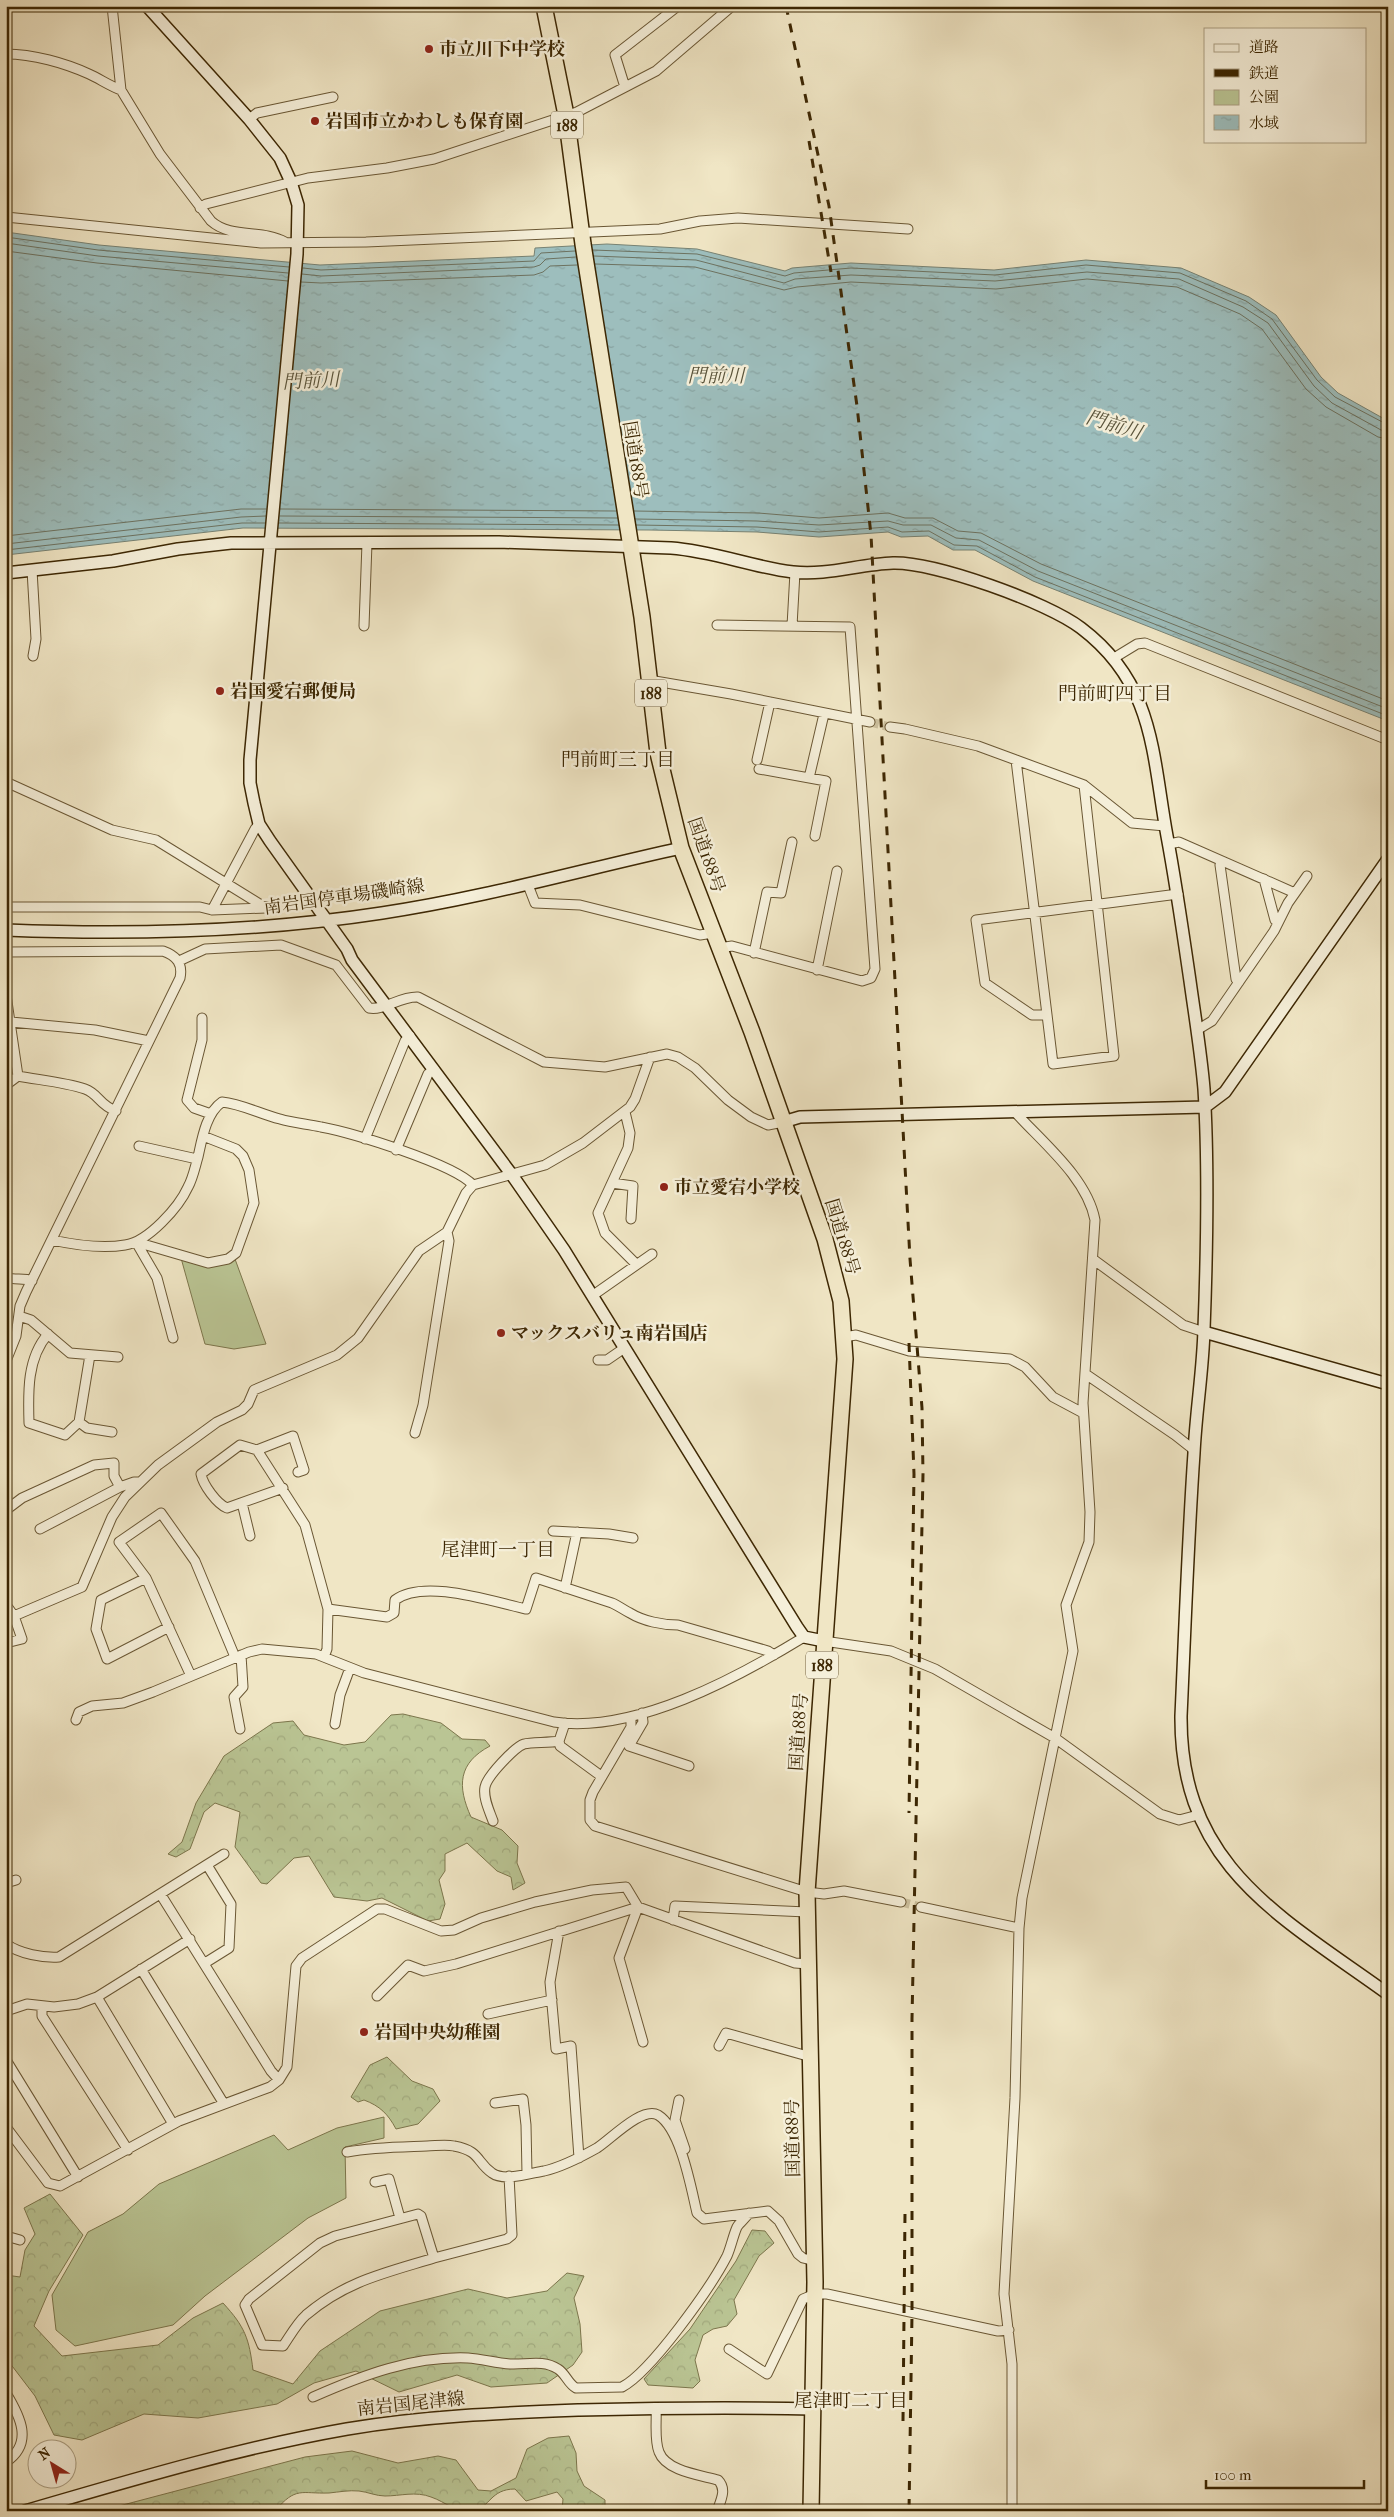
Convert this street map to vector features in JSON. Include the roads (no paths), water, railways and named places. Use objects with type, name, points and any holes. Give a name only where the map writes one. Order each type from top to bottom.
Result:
[{"type":"highway","name":"国道188号","points":[[544,6],[566,115],[649,680],[658,753],[681,848],[752,1032],[834,1268],[841,1302],[844,1369],[807,1892],[815,2261],[811,2511]]},
{"type":"street","points":[[112,6],[121,90],[160,154],[200,208],[219,228],[275,236],[294,247]]},
{"type":"street","points":[[147,6],[249,119],[280,158],[291,182],[298,205],[271,539],[250,760],[250,783],[260,824],[286,866],[512,1174],[564,1250],[804,1637]]},
{"type":"street","points":[[625,87],[615,55],[678,6]]},
{"type":"street","points":[[200,208],[291,182],[387,168],[434,158],[577,112],[656,71],[732,6]]},
{"type":"street","points":[[6,54],[27,55],[74,69],[89,74],[121,90]]},
{"type":"street","points":[[249,119],[257,113],[333,97]]},
{"type":"street","points":[[6,217],[294,247],[583,238],[660,229],[700,221],[738,218],[908,229]]},
{"type":"street","points":[[6,573],[113,560],[178,549],[271,539],[367,543],[629,542],[699,550],[794,572],[820,572],[892,563],[935,569],[1017,596],[1058,613],[1080,627],[1114,658],[1137,696],[1154,747],[1165,826],[1178,894],[1197,1030],[1205,1107],[1204,1332],[1194,1450],[1180,1734],[1189,1790],[1198,1814],[1222,1858],[1246,1887],[1274,1911],[1388,1994]]},
{"type":"street","points":[[364,626],[367,543]]},
{"type":"street","points":[[32,570],[36,640],[33,656]]},
{"type":"street","points":[[792,626],[794,572]]},
{"type":"street","points":[[717,625],[850,627],[875,969],[871,978],[862,981],[732,946],[719,948]]},
{"type":"street","points":[[1114,658],[1137,644],[1145,643],[1388,740]]},
{"type":"street","points":[[649,680],[870,722]]},
{"type":"street","points":[[770,702],[758,765],[809,778],[826,780],[815,836]]},
{"type":"street","points":[[809,778],[824,714]]},
{"type":"street","points":[[890,727],[906,728],[978,746],[1084,785],[1132,824],[1165,826]]},
{"type":"street","points":[[1016,760],[1053,1064],[1114,1056],[1084,785]]},
{"type":"street","points":[[6,782],[112,830],[156,840],[266,908],[212,910],[200,908],[6,907]]},
{"type":"street","points":[[212,910],[228,884],[255,829],[260,824]]},
{"type":"street","points":[[754,953],[767,892],[780,892],[792,842]]},
{"type":"street","points":[[1169,844],[1179,842],[1295,892]]},
{"type":"street","name":"南岩国停車場磯崎線","points":[[6,930],[209,930],[325,920],[382,913],[528,885],[681,848]]},
{"type":"street","points":[[178,961],[205,950],[287,946],[336,965],[368,1008],[377,1010],[386,1004],[407,997],[418,998],[544,1062],[605,1067],[650,1056],[667,1054],[678,1057],[695,1068],[728,1100],[751,1117],[768,1125],[800,1117],[1205,1107],[1225,1092],[1388,859]]},
{"type":"street","points":[[1222,861],[1220,865],[1236,979],[1239,982]]},
{"type":"street","points":[[817,970],[837,872]]},
{"type":"street","points":[[1197,1030],[1212,1021],[1307,876]]},
{"type":"street","points":[[1264,879],[1275,920],[1278,922]]},
{"type":"street","points":[[528,885],[535,903],[580,905],[700,935],[713,933]]},
{"type":"street","points":[[1046,1014],[1032,1015],[985,983],[976,920],[1098,906],[1178,894]]},
{"type":"street","points":[[6,952],[163,951],[178,961],[182,970],[180,978],[116,1111],[20,1306],[16,1336],[6,1361]]},
{"type":"street","points":[[6,995],[18,1076]]},
{"type":"street","points":[[202,1018],[202,1040],[187,1100],[194,1108],[211,1114]]},
{"type":"street","points":[[11,1022],[95,1030],[149,1041]]},
{"type":"street","points":[[365,1139],[410,1036]]},
{"type":"street","points":[[14,1616],[82,1587],[112,1517],[125,1497],[158,1464],[217,1422],[242,1410],[254,1390],[337,1356],[347,1349],[371,1320],[419,1251],[447,1232],[466,1193],[473,1185],[545,1165],[566,1155],[625,1112],[635,1100],[650,1056]]},
{"type":"street","points":[[396,1150],[428,1074],[434,1069]]},
{"type":"street","points":[[6,1085],[18,1076],[85,1089],[95,1095],[103,1106],[116,1111]]},
{"type":"street","points":[[52,1240],[95,1246],[125,1245],[136,1242],[151,1232],[173,1211],[188,1187],[211,1114],[216,1106],[222,1102],[233,1103],[281,1120],[323,1127],[365,1139],[447,1168],[467,1178],[473,1185]]},
{"type":"street","points":[[625,1112],[630,1133],[628,1148],[598,1213],[605,1233],[636,1264]]},
{"type":"street","points":[[1012,2511],[1012,2364],[1004,2294],[1016,2098],[1019,1928],[1022,1898],[1073,1652],[1066,1605],[1085,1557],[1090,1527],[1083,1413],[1087,1376],[1095,1220],[1090,1200],[1081,1184],[1015,1112]]},
{"type":"street","points":[[136,1242],[208,1264],[223,1261],[236,1253],[253,1210],[249,1170],[243,1156],[236,1149],[203,1136]]},
{"type":"street","points":[[140,1146],[197,1159]]},
{"type":"street","points":[[612,1183],[633,1186],[631,1219]]},
{"type":"street","points":[[415,1433],[423,1405],[449,1241],[447,1232]]},
{"type":"street","points":[[136,1242],[157,1278],[173,1338]]},
{"type":"street","points":[[592,1296],[652,1254]]},
{"type":"street","points":[[1094,1260],[1183,1326],[1388,1384]]},
{"type":"street","points":[[6,1277],[12,1279],[23,1277],[32,1281]]},
{"type":"street","points":[[19,1316],[31,1320],[70,1353],[118,1357]]},
{"type":"street","points":[[48,1334],[42,1340],[28,1382],[29,1423],[64,1435],[79,1422],[90,1355]]},
{"type":"street","points":[[844,1337],[856,1335],[909,1351],[1010,1359],[1026,1367],[1053,1397],[1083,1413]]},
{"type":"street","points":[[598,1360],[607,1360],[624,1349]]},
{"type":"street","points":[[1087,1376],[1176,1435],[1194,1450]]},
{"type":"street","points":[[79,1422],[86,1428],[112,1432]]},
{"type":"street","points":[[283,1488],[227,1508],[222,1506],[202,1480],[201,1474],[240,1445],[257,1450],[293,1436],[304,1470],[298,1472]]},
{"type":"street","points":[[257,1450],[305,1525],[328,1609],[327,1649],[324,1657]]},
{"type":"street","points":[[6,1510],[22,1498],[94,1465],[114,1463],[114,1476],[120,1487]]},
{"type":"street","points":[[40,1529],[120,1487],[139,1482]]},
{"type":"street","points":[[242,1503],[250,1536]]},
{"type":"street","points":[[191,1676],[146,1578],[119,1542],[161,1513],[195,1561],[238,1656],[243,1688],[234,1697],[240,1729]]},
{"type":"street","points":[[553,1531],[633,1538]]},
{"type":"street","points":[[565,1588],[577,1532]]},
{"type":"street","points":[[146,1578],[101,1600],[96,1629],[107,1659],[170,1627]]},
{"type":"street","points":[[328,1609],[387,1617],[394,1613],[395,1600],[401,1596],[421,1591],[437,1591],[526,1609],[536,1578],[618,1605],[628,1613],[664,1625],[678,1625],[768,1651],[774,1655]]},
{"type":"street","points":[[6,1604],[14,1616],[22,1639],[6,1643]]},
{"type":"street","points":[[76,1720],[80,1712],[92,1706],[123,1703],[238,1656],[262,1649],[316,1654],[350,1668],[446,1695],[565,1724],[620,1720],[742,1673],[804,1637],[891,1651],[921,1662],[1055,1738],[1160,1814],[1179,1820],[1198,1814]]},
{"type":"street","points":[[334,1724],[340,1695],[350,1668]]},
{"type":"street","points":[[642,1713],[643,1722],[629,1746],[689,1766]]},
{"type":"street","points":[[631,1717],[631,1727],[590,1800],[590,1820],[595,1826],[807,1892],[824,1894],[844,1891],[870,1894],[901,1902]]},
{"type":"street","points":[[565,1724],[559,1741],[560,1746],[602,1776]]},
{"type":"street","points":[[493,1821],[487,1804],[485,1786],[496,1770],[518,1747],[527,1743],[542,1744],[559,1741]]},
{"type":"street","points":[[6,1944],[13,1949],[40,1956],[59,1957],[224,1854]]},
{"type":"street","points":[[205,1963],[229,1948],[232,1914],[232,1904],[207,1866]]},
{"type":"street","points":[[6,1883],[16,1880]]},
{"type":"street","points":[[6,2127],[48,2183],[60,2186],[173,2124],[270,2087],[279,2080],[287,2067],[296,1966],[302,1958],[376,1909],[385,1908],[441,1931],[454,1930],[481,1918],[535,1902],[592,1890],[626,1887],[638,1907]]},
{"type":"street","points":[[161,1894],[271,2071],[279,2080]]},
{"type":"street","points":[[673,1920],[675,1906],[808,1912]]},
{"type":"street","points":[[921,1906],[1019,1928]]},
{"type":"street","points":[[638,1907],[619,1958],[643,2042]]},
{"type":"street","points":[[377,1996],[408,1965],[424,1971],[456,1964],[638,1907],[795,1963],[808,1964]]},
{"type":"street","points":[[559,1931],[550,1982],[556,2049],[570,2046],[579,2158]]},
{"type":"street","points":[[6,2011],[27,2004],[54,2008],[78,2004],[97,1996],[190,1939]]},
{"type":"street","points":[[141,1969],[224,2104]]},
{"type":"street","points":[[97,1996],[173,2124]]},
{"type":"street","points":[[488,2014],[552,2000]]},
{"type":"street","points":[[42,2006],[42,2016],[128,2150]]},
{"type":"street","points":[[719,2046],[726,2033],[811,2057]]},
{"type":"street","points":[[6,2060],[78,2177]]},
{"type":"street","points":[[496,2103],[523,2099],[526,2125],[527,2174]]},
{"type":"street","points":[[679,2100],[675,2120],[685,2148],[682,2154]]},
{"type":"street","points":[[347,2152],[368,2148],[453,2146],[476,2154],[491,2173],[498,2176],[527,2174],[548,2170],[579,2158],[598,2147],[624,2126],[643,2116],[653,2114],[660,2116],[682,2154],[696,2213],[704,2219],[768,2211],[779,2221],[798,2254],[803,2258],[815,2261]]},
{"type":"street","points":[[434,2258],[421,2216],[418,2214],[400,2218],[335,2236],[320,2243],[245,2305],[262,2345],[283,2346],[305,2316],[357,2281],[507,2239],[512,2235],[509,2176]]},
{"type":"street","points":[[375,2182],[389,2179],[400,2218]]},
{"type":"street","points":[[313,2397],[347,2382],[403,2363],[468,2358],[510,2364],[538,2362],[558,2369],[571,2385],[576,2388],[622,2387],[657,2354],[682,2323],[727,2256],[738,2226],[749,2213]]},
{"type":"street","points":[[6,2236],[20,2240]]},
{"type":"street","points":[[729,2349],[767,2374],[803,2299],[815,2294],[827,2294],[998,2331],[1009,2330]]},
{"type":"street","points":[[6,2393],[21,2420],[24,2438],[20,2447],[6,2462]]},
{"type":"street","points":[[656,2408],[659,2453],[663,2460],[672,2466],[718,2480],[724,2490],[717,2511]]},
{"type":"street","name":"南岩国尾津線","points":[[25,2511],[270,2444],[348,2429],[426,2418],[511,2412],[656,2408],[812,2409]]},
{"type":"water","name":"門前川","points":[[6,232],[99,245],[320,265],[534,256],[535,248],[607,244],[697,249],[785,271],[792,268],[851,263],[994,270],[1086,260],[1181,268],[1249,297],[1276,315],[1321,377],[1338,393],[1388,421],[1388,721],[1033,581],[975,550],[953,550],[928,536],[901,537],[888,532],[819,537],[757,532],[649,530],[243,528],[6,555]]},
{"type":"tunnel","points":[[870,722],[890,727]]},
{"type":"tunnel","points":[[901,1902],[921,1907]]},
{"type":"railway","points":[[786,6],[829,206],[857,406],[871,535],[910,1259],[922,1408],[923,1474],[912,2019],[912,2314],[909,2511]]},
{"type":"railway","points":[[809,141],[831,272]]},
{"type":"railway","points":[[909,1343],[914,1474],[909,1813]]},
{"type":"railway","points":[[903,2421],[905,2213]]},
{"type":"place","name":"市立川下中学校","points":[[429,49]]},
{"type":"place","name":"岩国市立かわしも保育園","points":[[315,121]]},
{"type":"place","name":"岩国愛宕郵便局","points":[[220,691]]},
{"type":"place","name":"市立愛宕小学校","points":[[664,1187]]},
{"type":"place","name":"マックスバリュ南岩国店","points":[[501,1333]]},
{"type":"place","name":"岩国中央幼稚園","points":[[364,2032]]},
{"type":"district","name":"門前町四丁目","points":[[1115,694]]},
{"type":"district","name":"門前町三丁目","points":[[618,760]]},
{"type":"district","name":"尾津町一丁目","points":[[498,1550]]},
{"type":"district","name":"尾津町二丁目","points":[[851,2401]]}]
